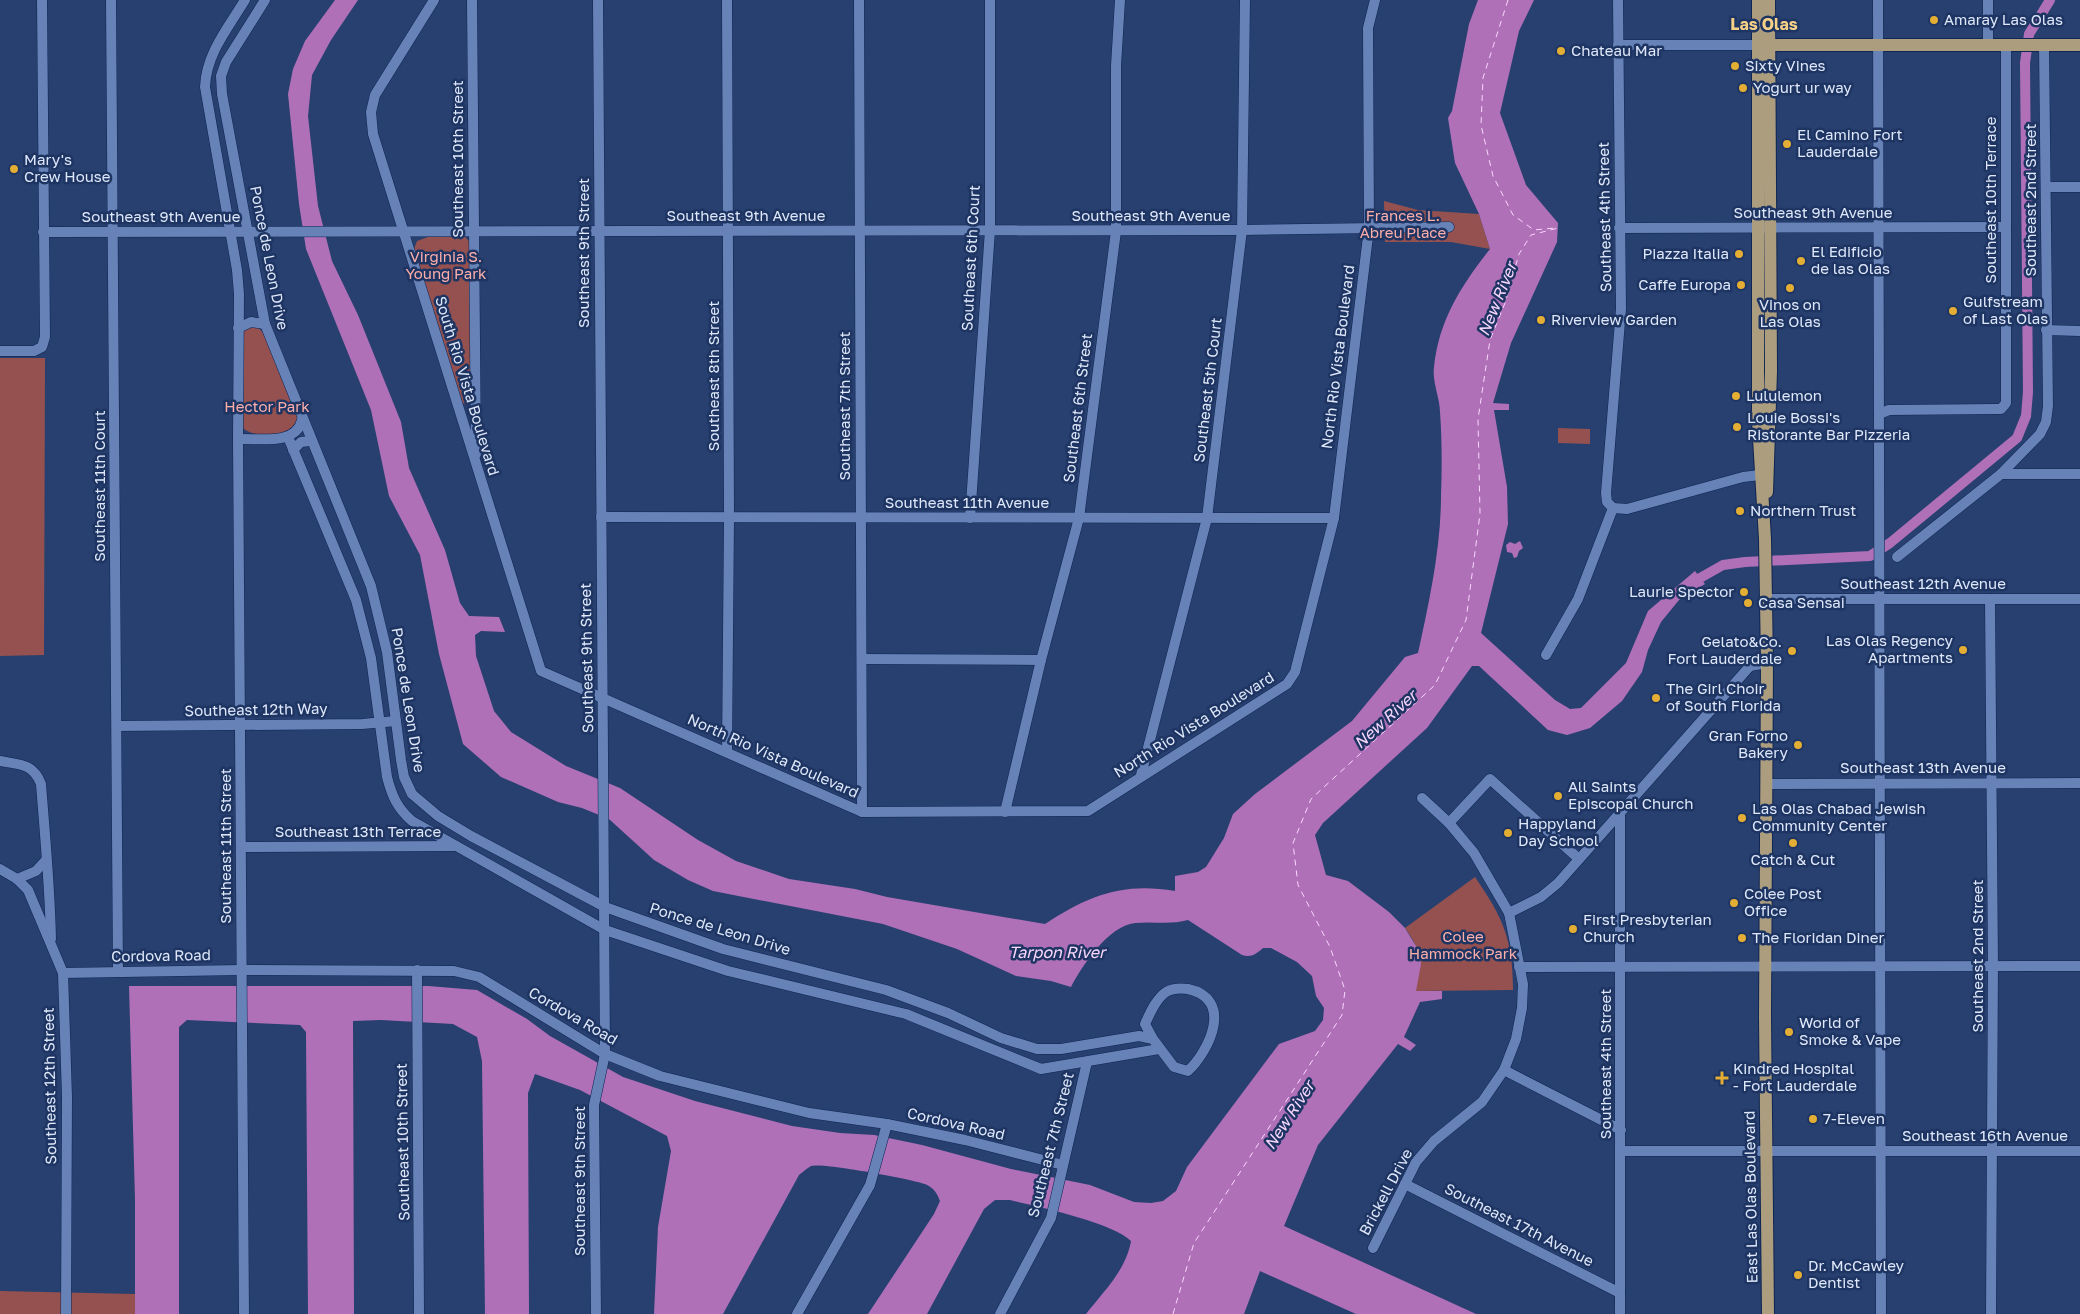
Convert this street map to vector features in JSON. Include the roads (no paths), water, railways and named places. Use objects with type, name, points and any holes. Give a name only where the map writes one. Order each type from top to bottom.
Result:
[{"type":"main road","name":"East Las Olas Boulevard","points":[[1758,0],[1763,45],[1764,228],[1758,421],[1765,474],[1768,1314]]},
{"type":"main road","name":"East Las Olas Boulevard","points":[[1763,45],[1769,0]]},
{"type":"main road","points":[[1763,45],[2080,45]]},
{"type":"street","points":[[0,352],[34,351],[42,347],[45,336],[42,0]]},
{"type":"street","name":"Southeast 11th Court","points":[[111,0],[118,972]]},
{"type":"street","name":"Ponce de Leon Drive","points":[[232,233],[207,100],[206,71],[211,56],[245,0]]},
{"type":"street","name":"Ponce de Leon Drive","points":[[265,0],[226,62],[221,76],[248,233],[265,324],[310,440],[371,586],[387,652],[404,776],[412,794],[438,816],[471,836],[605,907],[723,949],[886,990],[948,1013],[1001,1038],[1037,1049],[1061,1049],[1139,1036],[1153,1039]]},
{"type":"street","name":"South Rio Vista Boulevard","points":[[434,0],[375,95],[371,112],[373,134],[541,672],[602,698]]},
{"type":"street","name":"Southeast 10th Street","points":[[472,0],[476,467]]},
{"type":"street","name":"Southeast 9th Street","points":[[596,1314],[594,1105],[605,1054],[598,0]]},
{"type":"street","name":"Southeast 8th Street","points":[[726,752],[730,518],[727,0]]},
{"type":"street","name":"Southeast 7th Street","points":[[859,0],[862,812]]},
{"type":"street","name":"Southeast 6th Court","points":[[970,518],[990,230],[990,0]]},
{"type":"street","name":"Southeast 6th Street","points":[[1005,812],[1041,660],[1079,518],[1116,231],[1116,66],[1120,0]]},
{"type":"street","name":"Southeast 5th Court","points":[[1141,775],[1207,518],[1242,230],[1245,0]]},
{"type":"street","name":"North Rio Vista Boulevard","points":[[602,698],[862,812],[1088,811],[1141,775],[1287,684],[1295,672],[1334,518],[1369,228],[1368,28],[1376,0]]},
{"type":"street","name":"Southeast 4th Street","points":[[1613,508],[1607,502],[1606,493],[1620,324],[1618,0]]},
{"type":"street","points":[[1878,0],[1881,570],[1881,1314]]},
{"type":"street","points":[[1988,0],[1988,44]]},
{"type":"street","name":"Southeast 10th Terrace","points":[[1879,414],[1889,410],[1996,409],[2004,407],[2007,398],[2006,227],[2011,44]]},
{"type":"street","points":[[1618,45],[1763,45]]},
{"type":"street","name":"Southeast 2nd Street","points":[[1897,557],[2001,474],[2040,434],[2046,422],[2046,187],[2041,45]]},
{"type":"street","points":[[2046,187],[2080,187]]},
{"type":"street","points":[[226,202],[234,204],[242,200]]},
{"type":"street","name":"Southeast 9th Avenue","points":[[43,232],[1116,231],[1449,227]]},
{"type":"street","name":"Southeast 9th Avenue","points":[[1619,228],[2006,227]]},
{"type":"street","name":"Southeast 11th Street","points":[[232,233],[239,294],[238,439],[244,1314]]},
{"type":"street","points":[[238,328],[251,322],[265,324]]},
{"type":"street","points":[[2046,330],[2080,331]]},
{"type":"street","points":[[457,404],[466,406],[475,403]]},
{"type":"street","points":[[238,439],[288,437],[297,432],[302,420]]},
{"type":"street","name":"Ponce de Leon Drive","points":[[288,437],[356,600],[371,658],[378,722],[387,777],[392,796],[399,810],[412,821],[460,846],[605,930],[728,971],[906,1014],[1041,1069],[1159,1049]]},
{"type":"street","points":[[294,450],[301,442],[310,440]]},
{"type":"street","points":[[1546,655],[1578,599],[1613,508],[1627,509],[1743,477],[1765,474]]},
{"type":"street","points":[[2001,474],[2080,474]]},
{"type":"street","name":"Southeast 11th Avenue","points":[[601,517],[860,519],[1334,518]]},
{"type":"street","name":"Southeast 12th Avenue","points":[[1766,599],[2080,599]]},
{"type":"street","name":"Southeast 2nd Street","points":[[1990,599],[1993,965],[1991,1314]]},
{"type":"street","points":[[862,659],[1041,660]]},
{"type":"street","points":[[1509,913],[1541,898],[1558,883],[1750,666],[1767,663]]},
{"type":"street","name":"Southeast 12th Way","points":[[117,726],[362,724],[396,721]]},
{"type":"street","name":"Southeast 12th Street","points":[[0,761],[27,766],[37,772],[41,784],[46,860],[50,885],[51,945],[63,973],[68,1098],[66,1314]]},
{"type":"street","points":[[1449,823],[1490,779],[1579,859]]},
{"type":"street","name":"Southeast 13th Avenue","points":[[1766,784],[1881,782],[2080,783]]},
{"type":"street","name":"Brickell Drive","points":[[1373,1248],[1416,1162],[1434,1141],[1482,1102],[1504,1070],[1516,1039],[1522,1008],[1523,984],[1509,913],[1474,853],[1449,823],[1422,798]]},
{"type":"street","name":"Southeast 4th Street","points":[[1620,814],[1620,1314]]},
{"type":"street","name":"Southeast 13th Terrace","points":[[242,847],[460,846],[471,836]]},
{"type":"street","points":[[17,879],[36,872],[46,860]]},
{"type":"street","points":[[0,869],[17,879],[28,890],[51,945]]},
{"type":"street","points":[[1519,967],[2080,966]]},
{"type":"street","name":"Cordova Road","points":[[63,973],[241,970],[454,971],[479,978],[605,1054],[660,1076],[809,1113],[887,1124],[965,1140],[1061,1170]]},
{"type":"street","name":"Southeast 10th Street","points":[[417,970],[420,1314]]},
{"type":"street","points":[[1179,987],[1200,992],[1212,1004],[1214,1021],[1208,1046],[1199,1061],[1188,1071],[1174,1067],[1153,1039],[1145,1024],[1151,1010],[1166,992],[1179,987]]},
{"type":"street","name":"Southeast 7th Street","points":[[1000,1314],[1051,1218],[1087,1062]]},
{"type":"street","points":[[1504,1070],[1621,1130]]},
{"type":"street","points":[[797,1314],[874,1176],[887,1124]]},
{"type":"street","name":"Southeast 16th Avenue","points":[[1621,1152],[2080,1151]]},
{"type":"street","name":"Southeast 17th Avenue","points":[[1405,1184],[1620,1293]]},
{"type":"water","points":[[335,0],[358,0],[331,40],[312,75],[308,116],[318,206],[332,261],[358,315],[401,422],[409,468],[445,550],[460,603],[469,616],[499,617],[505,632],[481,631],[475,635],[476,656],[494,711],[511,732],[566,766],[620,788],[698,840],[736,861],[789,879],[855,889],[887,897],[1045,924],[1076,906],[1106,894],[1138,888],[1175,891],[1175,876],[1198,872],[1206,867],[1224,838],[1233,814],[1255,794],[1352,721],[1405,657],[1418,653],[1434,575],[1439,535],[1442,464],[1440,407],[1434,373],[1437,350],[1446,319],[1453,304],[1470,276],[1490,249],[1479,214],[1455,163],[1448,118],[1452,111],[1469,24],[1478,0],[1534,0],[1519,31],[1500,113],[1526,185],[1558,223],[1557,242],[1511,343],[1493,403],[1509,404],[1509,410],[1494,410],[1507,487],[1508,524],[1481,633],[1555,700],[1570,709],[1581,708],[1626,663],[1648,611],[1695,571],[1705,584],[1679,600],[1661,622],[1648,650],[1642,672],[1622,701],[1590,728],[1567,735],[1548,730],[1479,666],[1472,666],[1427,728],[1323,823],[1315,835],[1326,875],[1348,881],[1389,912],[1405,928],[1419,951],[1421,964],[1416,991],[1442,991],[1442,999],[1420,1002],[1404,1037],[1416,1045],[1410,1051],[1398,1044],[1318,1145],[1284,1226],[1476,1314],[1356,1314],[1260,1271],[1244,1314],[1086,1314],[1119,1271],[1131,1241],[1108,1228],[1074,1216],[1010,1200],[995,1200],[984,1209],[927,1314],[868,1314],[934,1214],[940,1201],[935,1191],[925,1184],[818,1165],[811,1166],[799,1175],[723,1314],[654,1314],[658,1227],[671,1151],[667,1136],[580,1090],[535,1074],[528,1093],[529,1314],[485,1314],[482,1061],[477,1037],[453,1024],[381,1020],[353,1021],[354,1314],[308,1314],[306,1032],[300,1025],[187,1020],[179,1027],[179,1314],[135,1314],[135,1199],[129,986],[428,986],[477,990],[527,1019],[550,1036],[623,1077],[695,1101],[792,1126],[840,1133],[874,1135],[922,1145],[1011,1169],[1090,1185],[1134,1202],[1151,1203],[1163,1201],[1176,1191],[1187,1167],[1279,1044],[1315,1031],[1323,1020],[1324,1008],[1316,996],[1312,976],[1297,962],[1271,948],[1263,948],[1251,956],[1242,955],[1188,920],[1135,923],[1115,931],[1089,958],[1071,987],[1051,981],[1016,976],[957,949],[883,924],[713,891],[688,880],[654,860],[609,819],[582,808],[558,802],[501,777],[463,744],[439,654],[420,555],[389,496],[371,410],[306,249],[299,204],[288,94],[293,69],[305,41]]},
{"type":"water","points":[[1520,541],[1523,548],[1519,551],[1517,557],[1514,558],[1512,553],[1507,552],[1506,545],[1510,542],[1515,544]]},
{"type":"waterway","points":[[1700,578],[1723,565],[1745,562],[1870,556],[1890,543],[2017,438],[2026,416],[2028,392],[2025,63],[2029,34],[2050,0]]},
{"type":"place","name":"Amaray Las Olas","points":[[1934,20]]},
{"type":"place","name":"Chateau Mar","points":[[1561,51]]},
{"type":"place","name":"Sixty Vines","points":[[1735,66]]},
{"type":"place","name":"Yogurt ur way","points":[[1743,88]]},
{"type":"place","name":"El Camino Fort Lauderdale","points":[[1787,144]]},
{"type":"place","name":"Mary's Crew House","points":[[14,169]]},
{"type":"place","name":"Piazza Italia","points":[[1739,254]]},
{"type":"place","name":"El Edificio de las Olas","points":[[1801,261]]},
{"type":"place","name":"Caffe Europa","points":[[1741,285]]},
{"type":"place","name":"Vinos on Las Olas","points":[[1790,288]]},
{"type":"place","name":"Gulfstream of Last Olas","points":[[1953,311]]},
{"type":"place","name":"Riverview Garden","points":[[1541,320]]},
{"type":"place","name":"Lululemon","points":[[1736,396]]},
{"type":"place","name":"Louie Bossi's Ristorante Bar Pizzeria","points":[[1737,427]]},
{"type":"place","name":"Northern Trust","points":[[1740,511]]},
{"type":"place","name":"Laurie Spector","points":[[1744,592]]},
{"type":"place","name":"Casa Sensai","points":[[1748,603]]},
{"type":"place","name":"Las Olas Regency Apartments","points":[[1963,650]]},
{"type":"place","name":"Gelato&Co. Fort Lauderdale","points":[[1792,651]]},
{"type":"place","name":"The Girl Choir of South Florida","points":[[1656,698]]},
{"type":"place","name":"Gran Forno Bakery","points":[[1798,745]]},
{"type":"place","name":"All Saints Episcopal Church","points":[[1558,796]]},
{"type":"place","name":"Las Olas Chabad Jewish Community Center","points":[[1742,818]]},
{"type":"place","name":"Happyland Day School","points":[[1508,833]]},
{"type":"place","name":"Catch & Cut","points":[[1793,843]]},
{"type":"place","name":"Colee Post Office","points":[[1734,903]]},
{"type":"place","name":"First Presbyterian Church","points":[[1573,929]]},
{"type":"place","name":"The Floridan Diner","points":[[1742,938]]},
{"type":"place","name":"World of Smoke & Vape","points":[[1789,1032]]},
{"type":"place","name":"Kindred Hospital - Fort Lauderdale","points":[[1722,1078]]},
{"type":"place","name":"7-Eleven","points":[[1813,1119]]},
{"type":"place","name":"Dr. McCawley Dentist","points":[[1798,1275]]},
{"type":"district","name":"Las Olas","points":[[1764,24]]},
{"type":"park label","name":"Frances L. Abreu Place","points":[[1403,224]]},
{"type":"park label","name":"Virginia S. Young Park","points":[[446,266]]},
{"type":"park label","name":"Hector Park","points":[[267,407]]},
{"type":"park label","name":"Colee Hammock Park","points":[[1463,946]]},
{"type":"water label","name":"New River","points":[[1497,299]]},
{"type":"water label","name":"New River","points":[[1385,719]]},
{"type":"water label","name":"Tarpon River","points":[[1057,952]]},
{"type":"water label","name":"New River","points":[[1289,1115]]}]
